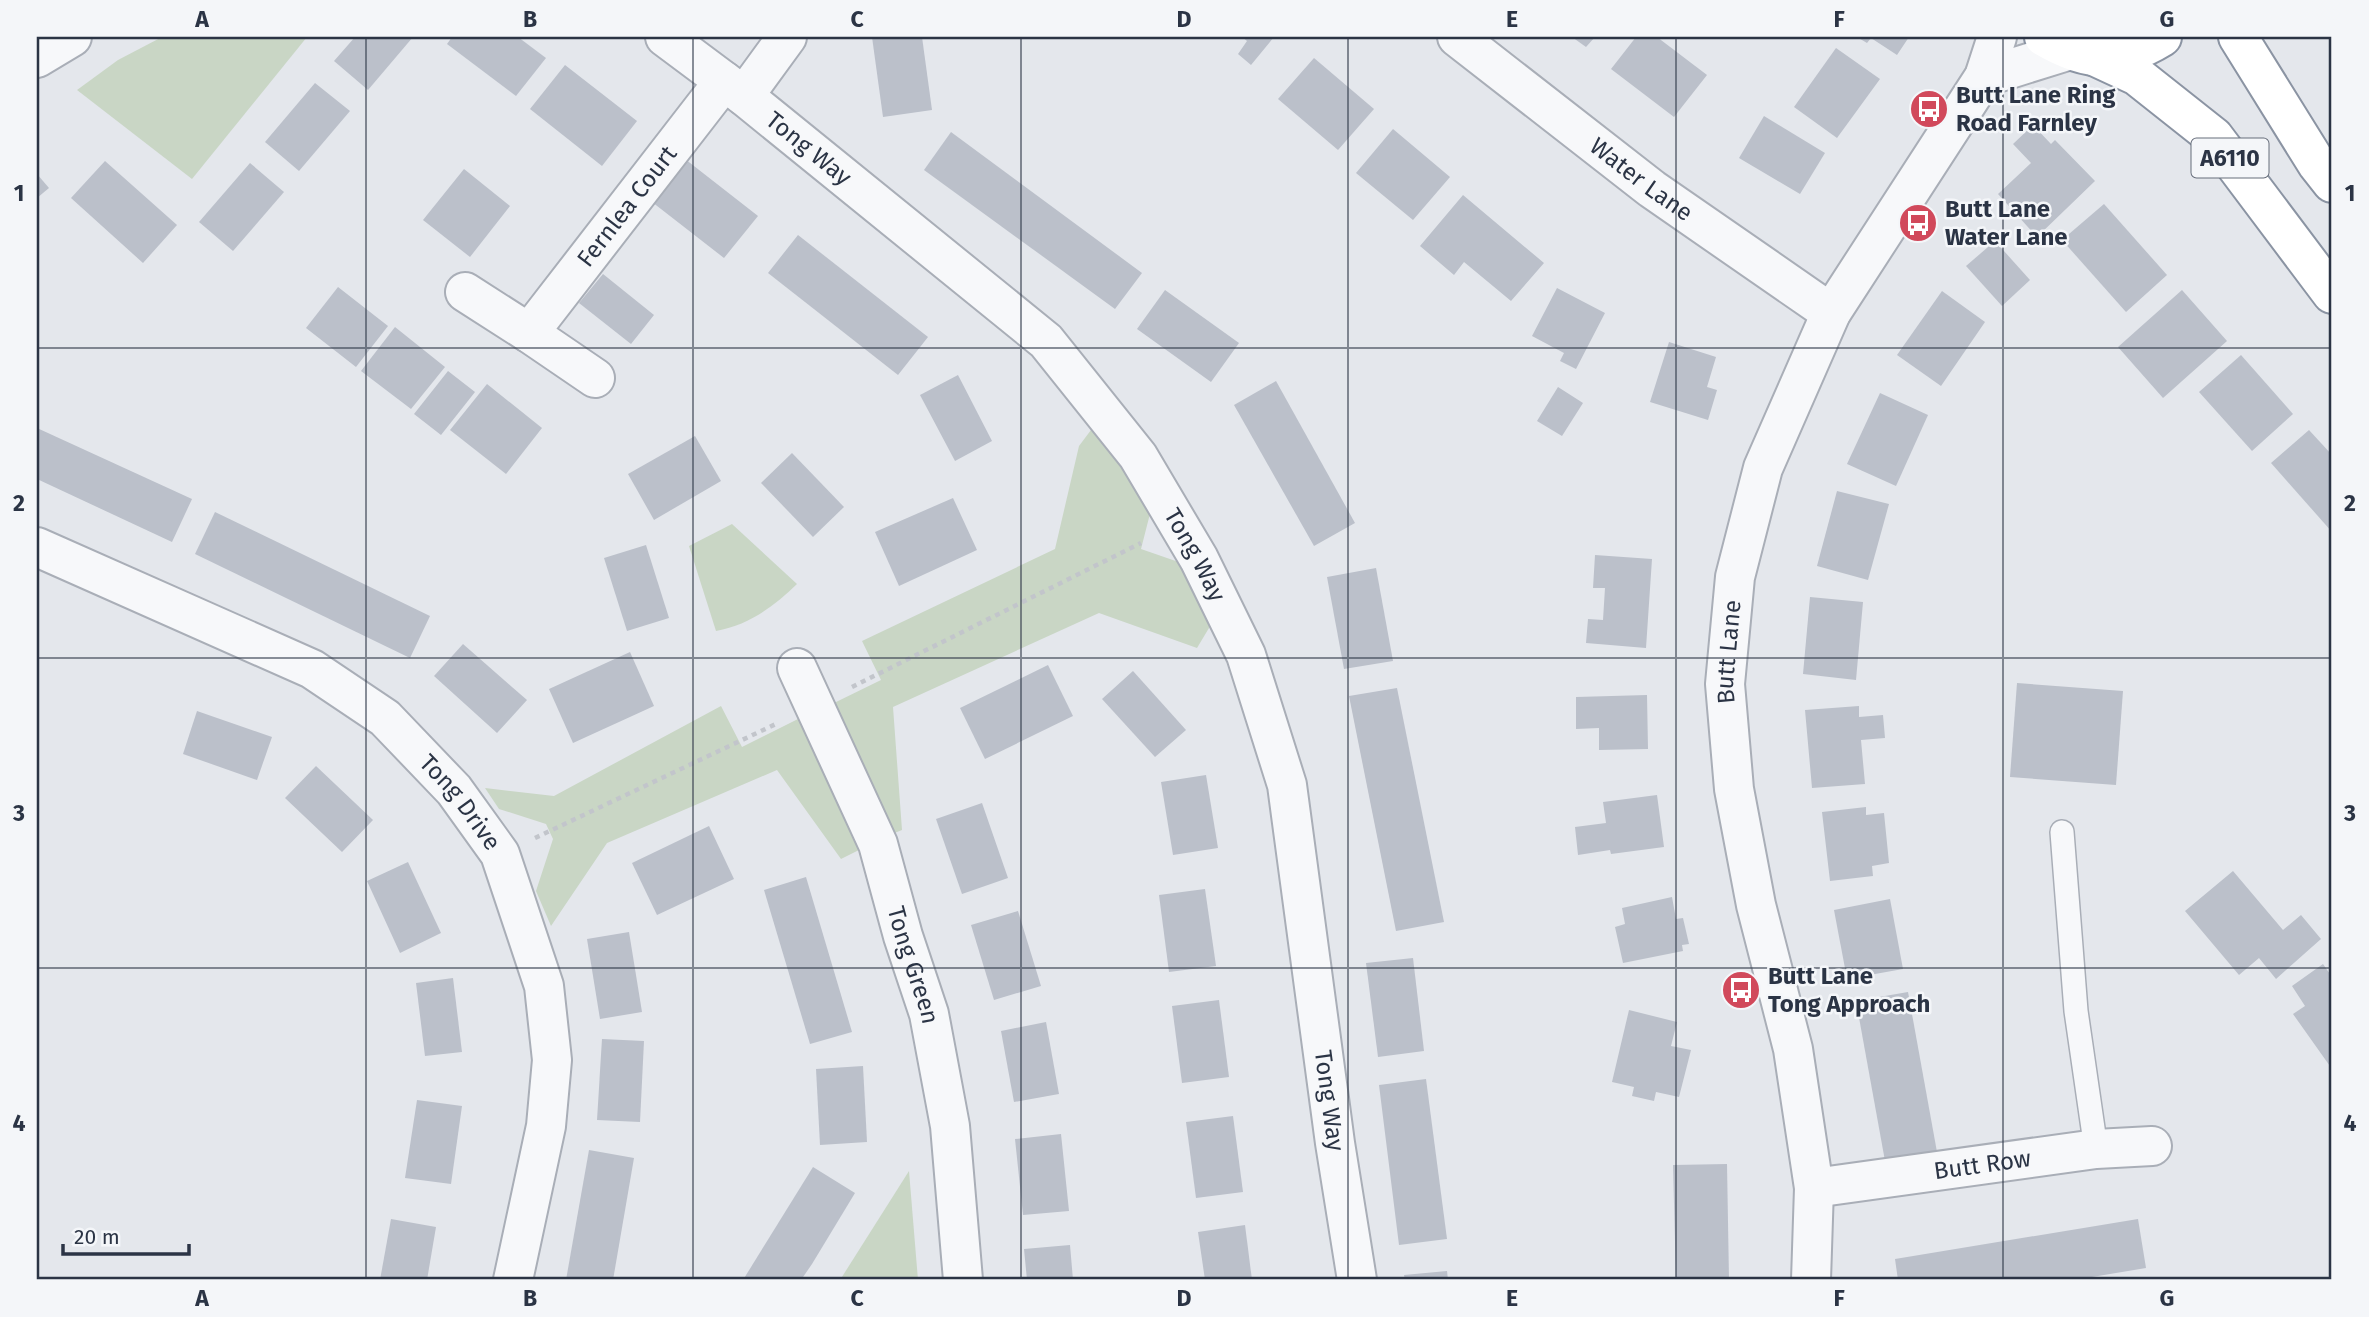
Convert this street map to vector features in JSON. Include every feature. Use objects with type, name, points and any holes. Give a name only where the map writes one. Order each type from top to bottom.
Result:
[{"type":"highway","points":[[2069,48],[2124,55],[2162,37]]},
{"type":"highway","name":"A6110","points":[[2238,37],[2316,164],[2332,183]]},
{"type":"highway","name":"A6110","points":[[2069,48],[2137,76],[2214,137],[2332,294]]},
{"type":"street","points":[[37,58],[72,37]]},
{"type":"street","name":"Tong Way","points":[[665,37],[734,88],[1046,341],[1138,456],[1199,559],[1246,656],[1287,785],[1335,1143],[1357,1280]]},
{"type":"street","name":"Fernlea Court","points":[[529,333],[734,88],[787,37]]},
{"type":"street","name":"Water Lane","points":[[1457,37],[1651,189],[1831,313]]},
{"type":"street","name":"Butt Lane","points":[[1811,1280],[1814,1188],[1793,1049],[1756,905],[1737,802],[1725,684],[1735,577],[1763,468],[1831,313],[1984,78],[1997,37]]},
{"type":"street","points":[[1984,78],[2069,48]]},
{"type":"street","points":[[465,292],[595,378]]},
{"type":"street","name":"Tong Drive","points":[[37,547],[312,669],[385,718],[454,790],[500,855],[544,986],[552,1060],[546,1126],[513,1280]]},
{"type":"street","name":"Tong Green","points":[[797,668],[878,844],[903,936],[929,1014],[950,1126],[963,1280]]},
{"type":"street","name":"Butt Row","points":[[1814,1188],[2096,1149],[2151,1146]]},
{"type":"lane","points":[[2062,832],[2076,1011],[2096,1149]]},
{"type":"green space","points":[[162,37],[307,37],[192,179],[77,90],[118,60]]},
{"type":"green space","points":[[1094,426],[1153,502],[1141,549],[1193,567],[1215,618],[1197,648],[1099,613],[893,707],[902,830],[887,836],[834,703],[881,680],[862,641],[1055,549],[1079,446]]},
{"type":"green space","points":[[732,524],[797,584],[760,614],[716,631],[689,546]]},
{"type":"green space","points":[[721,706],[742,747],[800,718],[859,850],[841,859],[777,770],[607,843],[551,926],[536,891],[553,839],[546,824],[499,809],[485,788],[554,796]]},
{"type":"green space","points":[[909,1171],[918,1280],[840,1280]]},
{"type":"building","points":[[355,37],[413,37],[368,90],[334,61]]},
{"type":"building","points":[[452,37],[518,37],[546,58],[516,96],[447,44]]},
{"type":"building","points":[[872,37],[922,37],[932,110],[883,117]]},
{"type":"building","points":[[1242,37],[1274,37],[1251,65],[1238,54],[1247,41]]},
{"type":"building","points":[[1572,37],[1595,37],[1586,47]]},
{"type":"building","points":[[1636,37],[1657,37],[1707,75],[1674,117],[1611,69]]},
{"type":"building","points":[[1857,37],[1909,37],[1897,55],[1871,38],[1867,43]]},
{"type":"building","points":[[1836,48],[1880,79],[1837,138],[1794,107]]},
{"type":"building","points":[[1314,58],[1374,109],[1338,150],[1278,99]]},
{"type":"building","points":[[565,65],[637,121],[602,166],[530,109]]},
{"type":"building","points":[[315,83],[350,111],[299,171],[265,142]]},
{"type":"building","points":[[1764,116],[1825,153],[1800,194],[1739,158]]},
{"type":"building","points":[[2033,125],[2051,144],[2055,140],[2095,181],[2037,237],[1998,194],[2031,163],[2013,144]]},
{"type":"building","points":[[1393,129],[1450,177],[1413,220],[1356,173]]},
{"type":"building","points":[[951,132],[1142,273],[1115,309],[924,170]]},
{"type":"building","points":[[685,159],[758,216],[724,258],[652,202]]},
{"type":"building","points":[[105,161],[177,225],[143,263],[71,198]]},
{"type":"building","points":[[250,163],[284,192],[233,251],[199,222]]},
{"type":"building","points":[[464,169],[510,206],[470,257],[423,220]]},
{"type":"building","points":[[37,174],[49,188],[37,198]]},
{"type":"building","points":[[1463,195],[1544,263],[1511,301],[1464,262],[1454,275],[1420,246]]},
{"type":"building","points":[[2104,204],[2167,275],[2126,312],[2062,240]]},
{"type":"building","points":[[798,235],[928,337],[898,375],[768,273]]},
{"type":"building","points":[[1995,241],[2030,280],[2002,306],[1966,266]]},
{"type":"building","points":[[603,274],[654,315],[631,344],[579,303]]},
{"type":"building","points":[[338,287],[388,326],[356,367],[306,328]]},
{"type":"building","points":[[1557,288],[1605,313],[1576,369],[1560,361],[1564,353],[1532,336]]},
{"type":"building","points":[[1165,290],[1239,343],[1211,382],[1137,329]]},
{"type":"building","points":[[2182,290],[2227,341],[2163,398],[2118,347]]},
{"type":"building","points":[[1942,291],[1985,322],[1941,386],[1897,355]]},
{"type":"building","points":[[395,327],[445,367],[411,409],[361,371]]},
{"type":"building","points":[[1669,342],[1716,357],[1707,387],[1717,390],[1708,420],[1650,402]]},
{"type":"building","points":[[2241,355],[2293,414],[2252,451],[2199,392]]},
{"type":"building","points":[[448,371],[475,392],[441,435],[414,414]]},
{"type":"building","points":[[958,375],[992,441],[955,461],[920,395]]},
{"type":"building","points":[[1276,381],[1355,523],[1314,546],[1234,405]]},
{"type":"building","points":[[487,384],[542,428],[506,474],[450,430]]},
{"type":"building","points":[[1558,387],[1583,403],[1562,436],[1537,421]]},
{"type":"building","points":[[1880,393],[1928,415],[1896,486],[1847,464]]},
{"type":"building","points":[[37,428],[192,499],[172,542],[37,479]]},
{"type":"building","points":[[2309,430],[2332,455],[2332,532],[2271,463]]},
{"type":"building","points":[[695,436],[721,481],[654,520],[628,474]]},
{"type":"building","points":[[792,453],[844,507],[813,537],[761,483]]},
{"type":"building","points":[[1837,491],[1889,504],[1868,580],[1817,566]]},
{"type":"building","points":[[953,498],[977,550],[899,586],[875,532]]},
{"type":"building","points":[[215,512],[430,616],[410,658],[195,554]]},
{"type":"building","points":[[646,545],[669,618],[627,631],[604,558]]},
{"type":"building","points":[[1595,555],[1652,559],[1646,648],[1586,643],[1588,619],[1603,620],[1605,588],[1593,588]]},
{"type":"building","points":[[1376,568],[1393,661],[1344,669],[1327,577]]},
{"type":"building","points":[[1810,597],[1863,602],[1856,680],[1803,674]]},
{"type":"building","points":[[463,644],[527,700],[497,733],[434,676]]},
{"type":"building","points":[[630,652],[654,706],[573,743],[549,689]]},
{"type":"building","points":[[1048,665],[1073,716],[985,759],[960,708]]},
{"type":"building","points":[[1133,671],[1186,730],[1155,757],[1102,699]]},
{"type":"building","points":[[2017,683],[2123,691],[2116,785],[2010,777]]},
{"type":"building","points":[[1397,688],[1444,922],[1396,931],[1349,696]]},
{"type":"building","points":[[1647,695],[1648,749],[1599,750],[1599,728],[1576,729],[1576,697]]},
{"type":"building","points":[[1859,706],[1859,717],[1883,715],[1885,738],[1861,740],[1865,784],[1812,788],[1805,710]]},
{"type":"building","points":[[197,711],[272,737],[257,780],[183,754]]},
{"type":"building","points":[[316,766],[373,820],[342,852],[285,798]]},
{"type":"building","points":[[1206,775],[1218,848],[1173,855],[1161,782]]},
{"type":"building","points":[[1657,795],[1664,847],[1578,855],[1575,827],[1606,823],[1603,802]]},
{"type":"building","points":[[982,803],[1008,878],[962,894],[936,819]]},
{"type":"building","points":[[1866,807],[1866,815],[1884,813],[1889,863],[1872,866],[1873,876],[1830,881],[1822,812]]},
{"type":"building","points":[[709,826],[734,879],[657,915],[632,863]]},
{"type":"building","points":[[408,862],[441,933],[400,953],[367,881]]},
{"type":"building","points":[[2233,871],[2283,930],[2301,915],[2321,939],[2276,979],[2259,958],[2239,975],[2185,911]]},
{"type":"building","points":[[806,877],[852,1032],[810,1044],[764,890]]},
{"type":"building","points":[[1205,889],[1216,966],[1169,972],[1159,895]]},
{"type":"building","points":[[1672,897],[1676,919],[1683,918],[1689,944],[1682,945],[1683,951],[1623,963],[1615,927],[1625,924],[1622,908]]},
{"type":"building","points":[[1890,899],[1903,969],[1847,979],[1834,910]]},
{"type":"building","points":[[1018,911],[1041,986],[994,1000],[971,925]]},
{"type":"building","points":[[629,932],[642,1012],[600,1019],[587,939]]},
{"type":"building","points":[[1413,958],[1424,1051],[1378,1057],[1366,963]]},
{"type":"building","points":[[2323,964],[2332,977],[2332,1069],[2293,1014],[2305,1006],[2292,986]]},
{"type":"building","points":[[453,978],[462,1052],[425,1056],[416,983]]},
{"type":"building","points":[[1908,992],[1937,1152],[1885,1161],[1856,1001]]},
{"type":"building","points":[[1219,1000],[1229,1077],[1182,1083],[1172,1006]]},
{"type":"building","points":[[1629,1010],[1677,1022],[1671,1046],[1691,1050],[1679,1097],[1656,1092],[1654,1101],[1632,1096],[1634,1087],[1612,1082]]},
{"type":"building","points":[[1046,1022],[1059,1094],[1014,1102],[1001,1031]]},
{"type":"building","points":[[602,1039],[644,1041],[640,1122],[597,1120]]},
{"type":"building","points":[[863,1066],[867,1142],[820,1145],[816,1069]]},
{"type":"building","points":[[1426,1079],[1447,1239],[1399,1245],[1379,1085]]},
{"type":"building","points":[[417,1100],[462,1106],[451,1184],[405,1178]]},
{"type":"building","points":[[1233,1116],[1243,1192],[1196,1198],[1186,1122]]},
{"type":"building","points":[[1061,1134],[1069,1211],[1023,1215],[1015,1139]]},
{"type":"building","points":[[589,1150],[634,1158],[613,1280],[566,1280]]},
{"type":"building","points":[[1727,1164],[1729,1280],[1676,1280],[1673,1165]]},
{"type":"building","points":[[813,1167],[855,1193],[812,1264],[801,1280],[743,1280]]},
{"type":"building","points":[[391,1219],[436,1227],[427,1280],[380,1280]]},
{"type":"building","points":[[2138,1219],[2146,1268],[2074,1280],[1898,1280],[1895,1259]]},
{"type":"building","points":[[1245,1225],[1252,1280],[1205,1280],[1198,1232]]},
{"type":"building","points":[[1070,1245],[1073,1280],[1027,1280],[1024,1249]]},
{"type":"building","points":[[1447,1271],[1448,1280],[1405,1280],[1404,1275]]},
{"type":"place","name":"Butt Lane Ring Road Farnley","points":[[1929,109]]},
{"type":"place","name":"Butt Lane Water Lane","points":[[1918,223]]},
{"type":"place","name":"Butt Lane Tong Approach","points":[[1741,990]]}]
